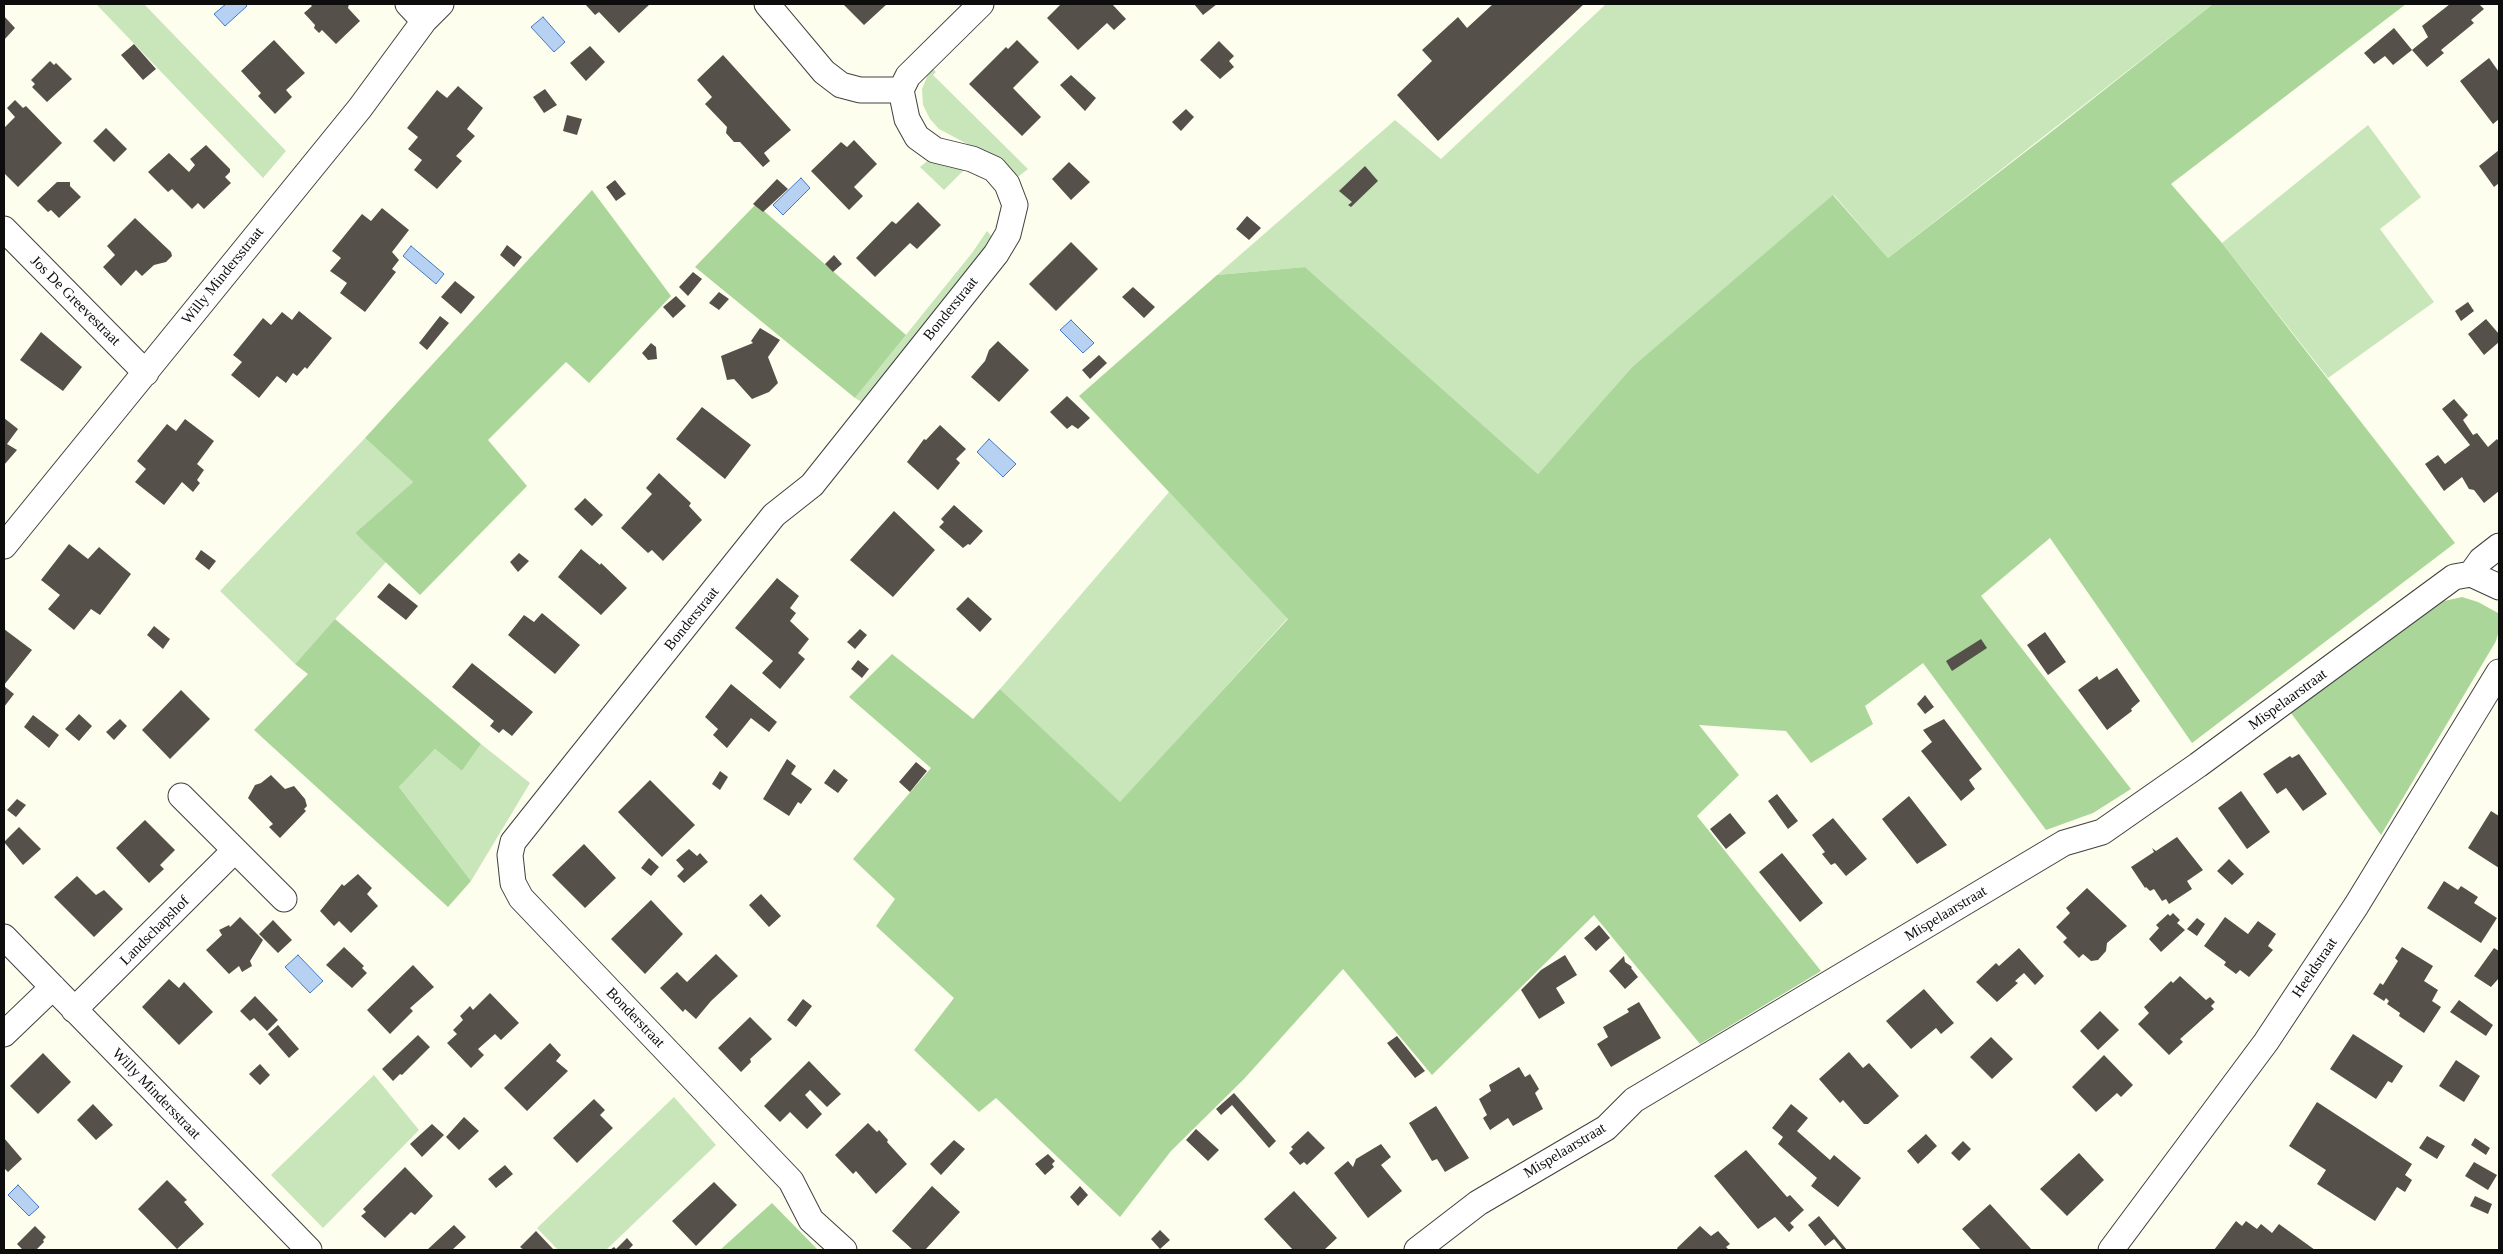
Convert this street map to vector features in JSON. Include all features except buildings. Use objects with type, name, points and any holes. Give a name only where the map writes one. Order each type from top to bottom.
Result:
[{"type":"street","points":[[767,4],[824,72],[842,85],[860,90],[901,90],[908,76],[981,4]]},
{"type":"street","name":"Willy Mindersstraat","points":[[4,546],[360,108],[425,9]]},
{"type":"street","name":"Bonderstraat","points":[[844,1250],[811,1220],[791,1181],[521,898],[513,883],[510,855],[513,842],[774,516],[812,485],[996,254],[1008,234],[1016,205],[1007,184],[994,169],[972,159],[934,150],[917,137],[907,119],[901,90]]},
{"type":"street","name":"Jos De Greevestraat","points":[[4,230],[146,373]]},
{"type":"street","points":[[2499,546],[2481,560],[2471,574],[2499,587]]},
{"type":"street","name":"Mispelaarstraat","points":[[1417,1250],[1478,1203],[1606,1128],[1634,1100],[2064,843],[2102,832],[2198,766],[2454,577],[2471,574]]},
{"type":"street","name":"Heeldstraat","points":[[2111,1250],[2266,1042],[2356,906],[2499,672]]},
{"type":"street","points":[[181,796],[284,899]]},
{"type":"street","name":"Landschapshof","points":[[74,1010],[234,851]]},
{"type":"street","name":"Willy Mindersstraat","points":[[4,937],[309,1250]]},
{"type":"street","points":[[4,1034],[52,987]]},
{"type":"green space","points":[[96,4],[144,4],[286,151],[263,178]]},
{"type":"green space","points":[[1606,4],[2213,4],[1888,258],[1834,195],[1632,367],[1538,474],[1305,267],[1217,275],[1395,120],[1441,159]]},
{"type":"green space","points":[[2213,4],[2406,4],[2171,184],[2222,243],[2455,543],[2192,743],[2050,538],[1981,596],[2131,789],[2093,813],[2046,830],[1923,663],[1865,706],[1873,724],[1811,763],[1786,731],[1699,725],[1739,775],[1697,816],[1821,971],[1700,1044],[1594,915],[1432,1075],[1343,969],[1244,1079],[1171,1151],[1120,1217],[996,1098],[979,1112],[914,1050],[954,998],[876,926],[895,899],[853,859],[931,768],[849,697],[892,654],[973,719],[1000,689],[1120,802],[1288,619],[1079,396],[1217,275],[1305,267],[1538,474],[1632,367],[1833,195],[1888,258]]},
{"type":"green space","points":[[931,67],[936,72],[933,75],[1028,169],[1014,180],[1001,162],[939,129],[930,119],[923,105],[922,89]]},
{"type":"green space","points":[[2368,125],[2421,197],[2380,229],[2434,302],[2328,378],[2222,243]]},
{"type":"green space","points":[[930,159],[966,168],[944,190],[920,167]]},
{"type":"green space","points":[[592,190],[671,296],[589,383],[566,362],[488,440],[527,486],[420,595],[355,533],[413,482],[365,438]]},
{"type":"green space","points":[[756,204],[906,335],[855,398],[695,267]]},
{"type":"green space","points":[[987,231],[995,240],[865,404],[855,398],[972,253]]},
{"type":"green space","points":[[365,438],[413,482],[355,533],[387,561],[295,664],[220,591]]},
{"type":"green space","points":[[1169,492],[1288,618],[1120,803],[1000,689]]},
{"type":"green space","points":[[2462,597],[2478,602],[2498,613],[2499,630],[2496,641],[2381,835],[2291,713],[2444,601]]},
{"type":"green space","points":[[335,619],[481,744],[462,771],[435,749],[399,787],[471,881],[448,907],[254,730],[308,674],[295,664]]},
{"type":"green space","points":[[481,744],[530,783],[471,881],[399,787],[435,749],[462,771]]},
{"type":"green space","points":[[374,1075],[419,1130],[323,1228],[271,1175]]},
{"type":"green space","points":[[674,1097],[716,1145],[606,1250],[558,1250],[537,1228]]},
{"type":"green space","points":[[772,1203],[818,1250],[720,1250]]},
{"type":"water","points":[[226,4],[245,4],[247,6],[225,26],[214,14]]},
{"type":"water","points":[[543,17],[565,42],[554,52],[531,27]]},
{"type":"water","points":[[801,178],[810,188],[783,215],[773,205]]},
{"type":"water","points":[[411,246],[444,274],[436,284],[403,256]]},
{"type":"water","points":[[1071,320],[1094,343],[1083,353],[1060,330]]},
{"type":"water","points":[[989,439],[1016,464],[1003,477],[977,452]]},
{"type":"water","points":[[298,955],[323,981],[310,993],[285,967]]},
{"type":"water","points":[[18,1185],[39,1207],[29,1216],[8,1195]]}]
